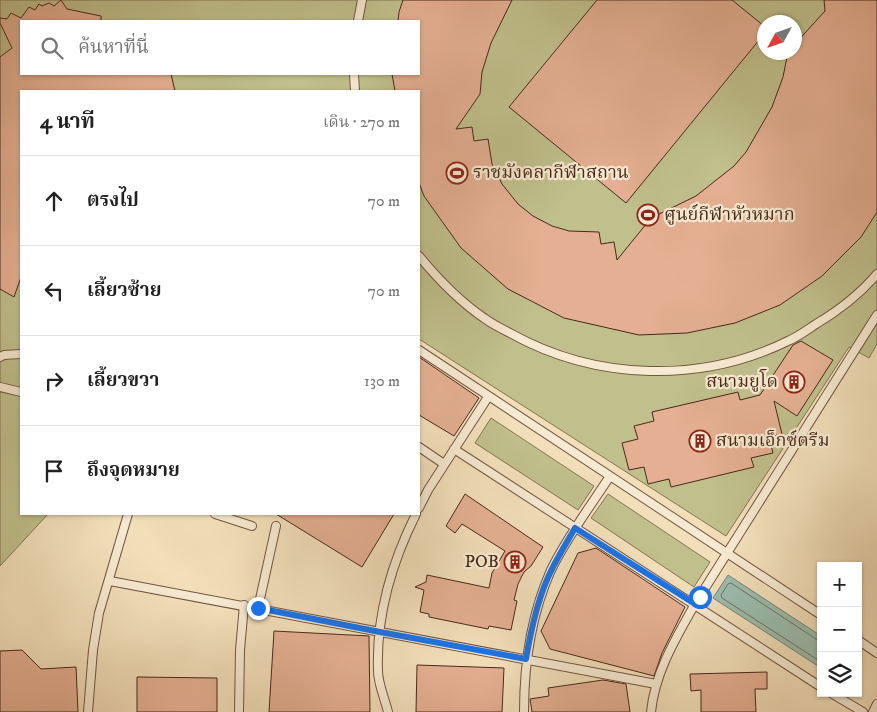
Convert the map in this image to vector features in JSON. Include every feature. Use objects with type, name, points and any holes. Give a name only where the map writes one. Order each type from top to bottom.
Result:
[{"type":"lane","points":[[358,20],[362,0]]},
{"type":"lane","points":[[354,75],[355,90]]},
{"type":"lane","points":[[420,257],[443,284],[485,319],[531,345],[582,363],[635,372],[688,370],[741,360],[790,340],[836,312],[877,274]]},
{"type":"lane","points":[[651,712],[656,684],[670,650],[695,604],[877,315]]},
{"type":"lane","points":[[420,351],[817,612]]},
{"type":"lane","points":[[0,357],[20,354]]},
{"type":"lane","points":[[0,387],[20,392]]},
{"type":"lane","points":[[420,506],[444,464],[488,397]]},
{"type":"lane","points":[[420,448],[444,464]]},
{"type":"lane","points":[[454,449],[817,684]]},
{"type":"lane","points":[[524,712],[526,659],[530,633],[548,578],[575,528],[610,476]]},
{"type":"lane","points":[[88,712],[93,650],[99,613],[110,581],[128,515]]},
{"type":"lane","points":[[218,515],[252,526]]},
{"type":"lane","points":[[388,712],[378,672],[380,632],[387,588],[402,542],[416,515]]},
{"type":"lane","points":[[258,608],[276,526]]},
{"type":"lane","points":[[110,581],[656,684]]},
{"type":"lane","points":[[239,712],[240,650],[244,605]]},
{"type":"lane","points":[[862,643],[877,652]]},
{"type":"lane","points":[[838,697],[863,712]]},
{"type":"lane","points":[[873,712],[877,704]]},
{"type":"green space","name":"ศูนย์กีฬาหัวหมาก","points":[[0,0],[877,0],[877,344],[869,358],[849,347],[726,536],[420,340],[420,90],[20,90],[20,515],[47,515],[0,566]]},
{"type":"green space","points":[[491,418],[594,486],[578,510],[475,443]]},
{"type":"green space","points":[[608,494],[710,562],[694,587],[591,518]]},
{"type":"water","points":[[728,575],[817,633],[817,665],[713,598]]},
{"type":"building","points":[[61,0],[67,9],[101,16],[101,20],[20,20],[20,75],[171,75],[175,90],[20,90],[20,280],[14,297],[0,289],[0,57],[12,48],[0,23],[0,18],[7,19],[11,13],[21,18],[29,7],[35,10],[39,4],[42,6],[49,3],[54,6]]},
{"type":"building","points":[[403,0],[512,0],[491,43],[482,72],[480,94],[456,129],[472,127],[474,141],[488,139],[492,164],[502,184],[518,204],[533,216],[552,226],[569,231],[599,232],[601,244],[614,242],[617,260],[651,218],[696,196],[734,166],[746,152],[772,107],[783,77],[786,60],[802,60],[802,36],[825,11],[824,0],[877,0],[877,212],[861,237],[822,276],[780,305],[735,323],[687,333],[639,335],[564,318],[508,289],[461,248],[424,196],[420,186],[420,90],[395,90],[392,75],[420,75],[420,20],[398,20]]},
{"type":"building","name":"ราชมังคลากีฬาสถาน","points":[[597,0],[732,0],[757,20],[757,43],[626,203],[509,107]]},
{"type":"building","name":"สนามเอ็กซ์ตรีม","points":[[801,341],[833,360],[797,416],[774,401],[782,434],[769,437],[773,453],[751,458],[754,467],[671,487],[669,479],[648,484],[644,467],[629,470],[622,443],[638,439],[634,426],[654,421],[652,412],[738,392],[740,400],[760,395],[793,345]]},
{"type":"building","points":[[420,358],[479,398],[454,436],[420,416]]},
{"type":"building","name":"POB","points":[[465,494],[543,547],[531,566],[524,572],[518,584],[514,600],[517,601],[511,630],[489,626],[488,629],[429,617],[429,614],[420,612],[424,590],[415,587],[426,582],[427,575],[489,588],[492,573],[505,551],[462,524],[455,533],[446,526]]},
{"type":"building","points":[[278,515],[393,515],[362,567]]},
{"type":"building","points":[[596,548],[685,607],[662,653],[654,676],[550,649],[541,631],[578,553]]},
{"type":"building","points":[[274,631],[369,636],[370,712],[269,712]]},
{"type":"building","points":[[22,650],[41,669],[76,667],[78,712],[0,712],[0,651]]},
{"type":"building","points":[[417,665],[504,668],[502,712],[416,712]]},
{"type":"building","points":[[767,672],[767,689],[755,689],[756,712],[701,712],[701,690],[691,691],[690,674]]},
{"type":"building","points":[[137,677],[217,678],[217,712],[137,712]]},
{"type":"building","points":[[603,680],[626,684],[630,712],[532,712],[530,699],[549,696],[548,688]]},
{"type":"place","name":"ราชมังคลากีฬาสถาน","points":[[457,173]]},
{"type":"place","name":"ศูนย์กีฬาหัวหมาก","points":[[648,215]]},
{"type":"place","name":"สนามยูโด","points":[[794,382]]},
{"type":"place","name":"สนามเอ็กซ์ตรีม","points":[[700,441]]},
{"type":"place","name":"POB","points":[[515,562]]},
{"type":"route","points":[[258,608],[526,659],[530,633],[545,586],[551,570],[575,528],[695,604],[700,597]]}]
